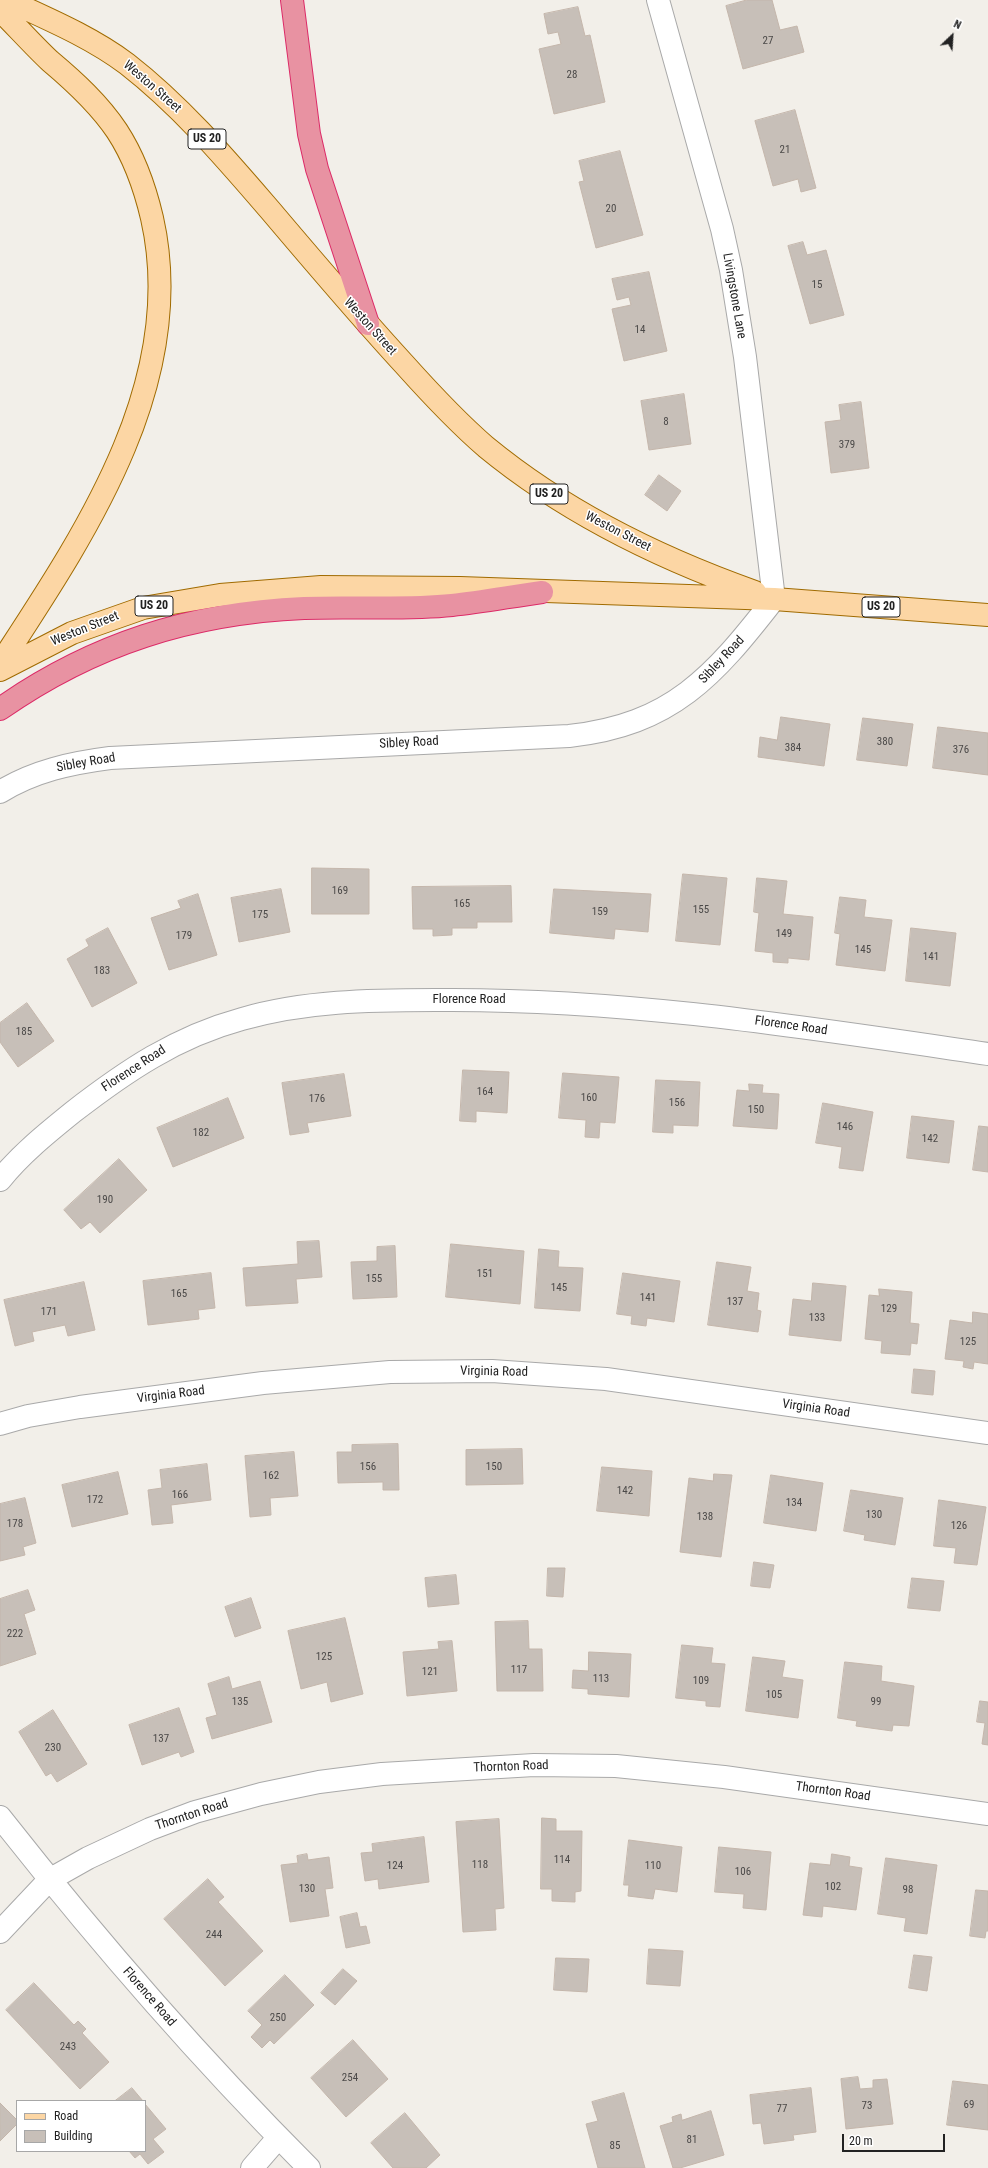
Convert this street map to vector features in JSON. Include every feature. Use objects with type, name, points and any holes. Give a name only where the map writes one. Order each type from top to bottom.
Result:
[{"type":"highway","points":[[292,0],[309,134],[317,169],[368,324]]},
{"type":"highway","points":[[0,710],[60,672],[99,653],[137,637],[186,624],[270,611],[452,605],[542,592]]},
{"type":"main road","name":"Weston Street","points":[[7,0],[66,27],[108,51],[145,79],[200,131],[227,160],[368,324],[459,422],[486,447],[546,492],[603,525],[667,557],[735,585],[774,599]]},
{"type":"main road","points":[[0,10],[80,87],[118,132],[141,182],[149,207],[156,240],[161,291],[158,323],[150,368],[135,417],[116,466],[77,544],[0,664]]},
{"type":"main road","name":"Weston Street","points":[[0,670],[72,633],[107,619],[143,608],[220,595],[321,587],[460,588],[774,599],[988,615]]},
{"type":"street","name":"Livingstone Lane","points":[[658,0],[722,229],[731,270],[746,364],[774,599]]},
{"type":"street","name":"Sibley Road","points":[[0,792],[27,777],[43,771],[75,763],[110,758],[569,736],[617,728],[650,717],[700,684],[743,639],[774,599]]},
{"type":"street","name":"Florence Road","points":[[0,1180],[32,1147],[98,1093],[149,1058],[167,1048],[205,1031],[242,1019],[294,1008],[340,1002],[481,999],[574,1002],[766,1022],[988,1054]]},
{"type":"street","name":"Virginia Road","points":[[0,1424],[28,1416],[80,1407],[270,1382],[390,1372],[492,1371],[606,1379],[988,1433]]},
{"type":"street","name":"Thornton Road","points":[[0,1932],[49,1880],[88,1858],[144,1832],[195,1812],[261,1794],[318,1782],[382,1774],[534,1765],[616,1766],[724,1777],[988,1814]]},
{"type":"street","name":"Florence Road","points":[[0,1816],[49,1880],[183,2036],[278,2138],[309,2168]]},
{"type":"street","points":[[252,2168],[278,2138]]},
{"type":"building","points":[[747,0],[772,0],[780,30],[797,26],[804,52],[743,69],[726,6]]},
{"type":"building","points":[[578,7],[585,36],[590,35],[605,102],[554,114],[539,49],[561,44],[558,32],[548,34],[544,14]]},
{"type":"building","points":[[795,110],[816,188],[801,192],[798,179],[773,186],[755,121]]},
{"type":"building","points":[[620,151],[643,235],[596,248],[579,182],[584,181],[579,161]]},
{"type":"building","points":[[803,242],[807,255],[826,250],[844,315],[810,324],[788,246]]},
{"type":"building","points":[[649,272],[667,351],[624,361],[612,309],[631,305],[629,297],[617,300],[612,279]]},
{"type":"building","points":[[684,394],[691,444],[649,450],[641,401]]},
{"type":"building","points":[[861,402],[869,468],[831,473],[825,422],[841,420],[839,405]]},
{"type":"building","points":[[659,475],[681,491],[667,511],[645,495]]},
{"type":"building","points":[[781,717],[830,724],[824,766],[758,757],[760,737],[777,740]]},
{"type":"building","points":[[863,718],[913,724],[907,766],[857,760]]},
{"type":"building","points":[[938,727],[988,733],[988,775],[933,768]]},
{"type":"building","points":[[312,868],[369,869],[369,914],[312,914]]},
{"type":"building","points":[[683,874],[727,878],[720,945],[676,941]]},
{"type":"building","points":[[757,878],[787,881],[783,914],[813,917],[809,960],[788,958],[788,963],[773,962],[773,953],[755,951],[759,913],[754,912]]},
{"type":"building","points":[[511,886],[512,922],[477,922],[477,928],[452,928],[452,935],[433,936],[433,929],[413,929],[412,887]]},
{"type":"building","points":[[281,889],[290,932],[239,942],[231,898]]},
{"type":"building","points":[[554,889],[651,894],[648,932],[615,929],[614,939],[550,933]]},
{"type":"building","points":[[198,894],[217,955],[169,970],[151,918],[181,908],[178,901]]},
{"type":"building","points":[[840,897],[866,900],[864,917],[892,920],[885,971],[836,965],[840,934],[835,933]]},
{"type":"building","points":[[108,928],[137,983],[92,1007],[67,959],[89,946],[86,940]]},
{"type":"building","points":[[911,928],[956,933],[950,986],[906,981]]},
{"type":"building","points":[[27,1003],[54,1041],[18,1067],[0,1042],[0,1023]]},
{"type":"building","points":[[463,1070],[509,1072],[507,1113],[476,1111],[476,1122],[460,1121]]},
{"type":"building","points":[[563,1073],[619,1077],[615,1123],[600,1122],[599,1138],[585,1137],[586,1120],[559,1118]]},
{"type":"building","points":[[344,1074],[351,1116],[307,1123],[309,1132],[290,1135],[282,1083]]},
{"type":"building","points":[[656,1080],[700,1082],[698,1126],[673,1125],[673,1133],[653,1132]]},
{"type":"building","points":[[749,1084],[763,1085],[762,1093],[779,1094],[777,1129],[733,1126],[737,1090],[749,1091]]},
{"type":"building","points":[[228,1098],[244,1138],[173,1167],[157,1128]]},
{"type":"building","points":[[823,1103],[873,1112],[863,1171],[839,1168],[842,1147],[816,1143]]},
{"type":"building","points":[[912,1116],[954,1121],[949,1163],[907,1158]]},
{"type":"building","points":[[979,1126],[988,1127],[988,1172],[973,1170]]},
{"type":"building","points":[[119,1159],[147,1190],[100,1233],[90,1222],[81,1229],[64,1210]]},
{"type":"building","points":[[319,1241],[322,1277],[296,1279],[298,1303],[246,1306],[243,1268],[298,1264],[297,1242]]},
{"type":"building","points":[[451,1244],[524,1251],[520,1304],[446,1297]]},
{"type":"building","points":[[395,1246],[397,1297],[353,1299],[351,1262],[377,1261],[377,1247]]},
{"type":"building","points":[[539,1249],[559,1251],[558,1267],[583,1268],[580,1311],[535,1308]]},
{"type":"building","points":[[717,1262],[751,1267],[747,1291],[759,1293],[757,1310],[761,1311],[758,1332],[708,1325]]},
{"type":"building","points":[[211,1273],[215,1308],[198,1310],[199,1319],[148,1325],[143,1281]]},
{"type":"building","points":[[623,1273],[680,1281],[674,1322],[647,1318],[646,1326],[631,1324],[632,1316],[617,1314]]},
{"type":"building","points":[[84,1282],[95,1330],[68,1336],[65,1325],[32,1332],[34,1341],[15,1346],[4,1300]]},
{"type":"building","points":[[813,1283],[846,1286],[841,1341],[789,1335],[793,1299],[811,1301]]},
{"type":"building","points":[[879,1289],[912,1292],[910,1323],[919,1324],[917,1344],[911,1343],[910,1355],[881,1353],[882,1341],[865,1339],[869,1295],[879,1296]]},
{"type":"building","points":[[973,1312],[988,1314],[988,1364],[974,1362],[973,1369],[963,1367],[964,1361],[945,1359],[950,1320],[972,1323]]},
{"type":"building","points":[[914,1369],[935,1371],[933,1395],[912,1393]]},
{"type":"building","points":[[398,1444],[399,1490],[383,1490],[383,1482],[338,1483],[337,1452],[352,1452],[352,1445]]},
{"type":"building","points":[[522,1449],[523,1484],[466,1485],[466,1450]]},
{"type":"building","points":[[294,1452],[298,1496],[270,1498],[271,1515],[250,1517],[245,1456]]},
{"type":"building","points":[[207,1464],[211,1500],[171,1505],[173,1523],[152,1525],[148,1490],[162,1488],[160,1470]]},
{"type":"building","points":[[602,1467],[652,1471],[649,1516],[597,1511]]},
{"type":"building","points":[[118,1472],[128,1514],[72,1527],[62,1485]]},
{"type":"building","points":[[714,1474],[732,1475],[721,1557],[680,1552],[689,1478],[713,1481]]},
{"type":"building","points":[[771,1475],[823,1483],[816,1531],[764,1523]]},
{"type":"building","points":[[851,1490],[903,1498],[895,1545],[864,1540],[865,1535],[844,1531]]},
{"type":"building","points":[[25,1498],[36,1543],[23,1547],[25,1555],[0,1561],[0,1504]]},
{"type":"building","points":[[939,1500],[986,1507],[977,1565],[954,1563],[956,1548],[934,1546]]},
{"type":"building","points":[[754,1562],[774,1565],[770,1588],[751,1586]]},
{"type":"building","points":[[548,1568],[565,1568],[563,1597],[547,1596]]},
{"type":"building","points":[[456,1575],[459,1604],[428,1607],[425,1578]]},
{"type":"building","points":[[912,1578],[944,1581],[940,1611],[908,1608]]},
{"type":"building","points":[[28,1590],[35,1610],[24,1614],[36,1654],[0,1666],[0,1599]]},
{"type":"building","points":[[251,1598],[261,1628],[235,1637],[225,1607]]},
{"type":"building","points":[[345,1618],[363,1694],[331,1702],[327,1682],[301,1689],[288,1631]]},
{"type":"building","points":[[528,1621],[529,1649],[542,1649],[543,1691],[497,1691],[495,1622]]},
{"type":"building","points":[[452,1641],[457,1691],[407,1696],[403,1652],[439,1649],[438,1642]]},
{"type":"building","points":[[682,1645],[713,1648],[711,1663],[725,1664],[720,1707],[706,1706],[706,1701],[676,1698]]},
{"type":"building","points":[[589,1652],[631,1654],[629,1697],[588,1694],[588,1689],[572,1688],[573,1670],[588,1671]]},
{"type":"building","points":[[753,1657],[785,1661],[782,1677],[803,1680],[798,1718],[746,1711]]},
{"type":"building","points":[[845,1662],[882,1666],[881,1681],[914,1686],[909,1726],[893,1725],[892,1731],[856,1726],[857,1721],[838,1718]]},
{"type":"building","points":[[229,1677],[232,1689],[260,1681],[272,1722],[212,1739],[206,1718],[217,1715],[208,1684]]},
{"type":"building","points":[[980,1701],[988,1702],[988,1745],[982,1744],[985,1723],[977,1722]]},
{"type":"building","points":[[179,1708],[194,1752],[181,1757],[179,1752],[142,1765],[129,1725]]},
{"type":"building","points":[[53,1710],[87,1764],[57,1782],[51,1773],[46,1776],[19,1732]]},
{"type":"building","points":[[542,1818],[556,1819],[556,1831],[582,1831],[581,1891],[575,1892],[575,1902],[552,1901],[552,1889],[541,1889]]},
{"type":"building","points":[[499,1819],[504,1908],[495,1909],[496,1930],[463,1932],[456,1822]]},
{"type":"building","points":[[424,1837],[429,1882],[379,1889],[378,1879],[365,1881],[361,1853],[373,1852],[372,1844]]},
{"type":"building","points":[[629,1840],[682,1847],[677,1892],[655,1889],[653,1899],[628,1896],[629,1885],[624,1885]]},
{"type":"building","points":[[719,1847],[771,1852],[766,1910],[743,1908],[744,1894],[715,1892]]},
{"type":"building","points":[[307,1854],[308,1860],[329,1857],[333,1888],[325,1889],[329,1916],[290,1922],[281,1865],[298,1863],[297,1856]]},
{"type":"building","points":[[832,1854],[850,1857],[849,1866],[862,1868],[856,1910],[823,1906],[822,1917],[803,1915],[810,1863],[830,1865]]},
{"type":"building","points":[[886,1858],[937,1865],[927,1934],[904,1931],[906,1918],[878,1914]]},
{"type":"building","points":[[208,1879],[224,1897],[218,1902],[263,1951],[225,1986],[164,1919]]},
{"type":"building","points":[[976,1890],[988,1891],[988,1931],[986,1931],[985,1938],[970,1936]]},
{"type":"building","points":[[357,1913],[360,1927],[366,1926],[370,1943],[346,1948],[340,1917]]},
{"type":"building","points":[[649,1949],[683,1951],[680,1986],[647,1984]]},
{"type":"building","points":[[914,1955],[932,1957],[927,1991],[909,1988]]},
{"type":"building","points":[[556,1958],[589,1959],[587,1992],[554,1990]]},
{"type":"building","points":[[343,1969],[357,1981],[335,2005],[321,1993]]},
{"type":"building","points":[[285,1975],[314,2005],[274,2044],[270,2040],[262,2048],[251,2037],[262,2025],[248,2011]]},
{"type":"building","points":[[34,1983],[74,2025],[78,2021],[86,2029],[82,2033],[109,2062],[80,2089],[6,2010]]},
{"type":"building","points":[[353,2040],[388,2079],[346,2117],[311,2078]]},
{"type":"building","points":[[858,2077],[860,2089],[873,2088],[873,2080],[887,2079],[893,2124],[846,2129],[841,2079]]},
{"type":"building","points":[[953,2081],[988,2085],[988,2130],[947,2125]]},
{"type":"building","points":[[132,2088],[142,2100],[116,2100]]},
{"type":"building","points":[[811,2088],[816,2132],[793,2135],[794,2140],[764,2144],[761,2123],[753,2124],[750,2095]]},
{"type":"building","points":[[624,2093],[645,2168],[598,2168],[586,2124],[598,2121],[592,2102]]},
{"type":"building","points":[[0,2103],[16,2119],[16,2125],[0,2141]]},
{"type":"building","points":[[146,2105],[166,2129],[153,2139],[164,2152],[148,2164],[140,2154],[135,2158],[130,2152],[146,2152]]},
{"type":"building","points":[[711,2111],[724,2155],[680,2168],[673,2168],[660,2126],[673,2122],[672,2117],[681,2114],[682,2120]]},
{"type":"building","points":[[405,2113],[440,2155],[426,2168],[393,2168],[371,2143]]}]
